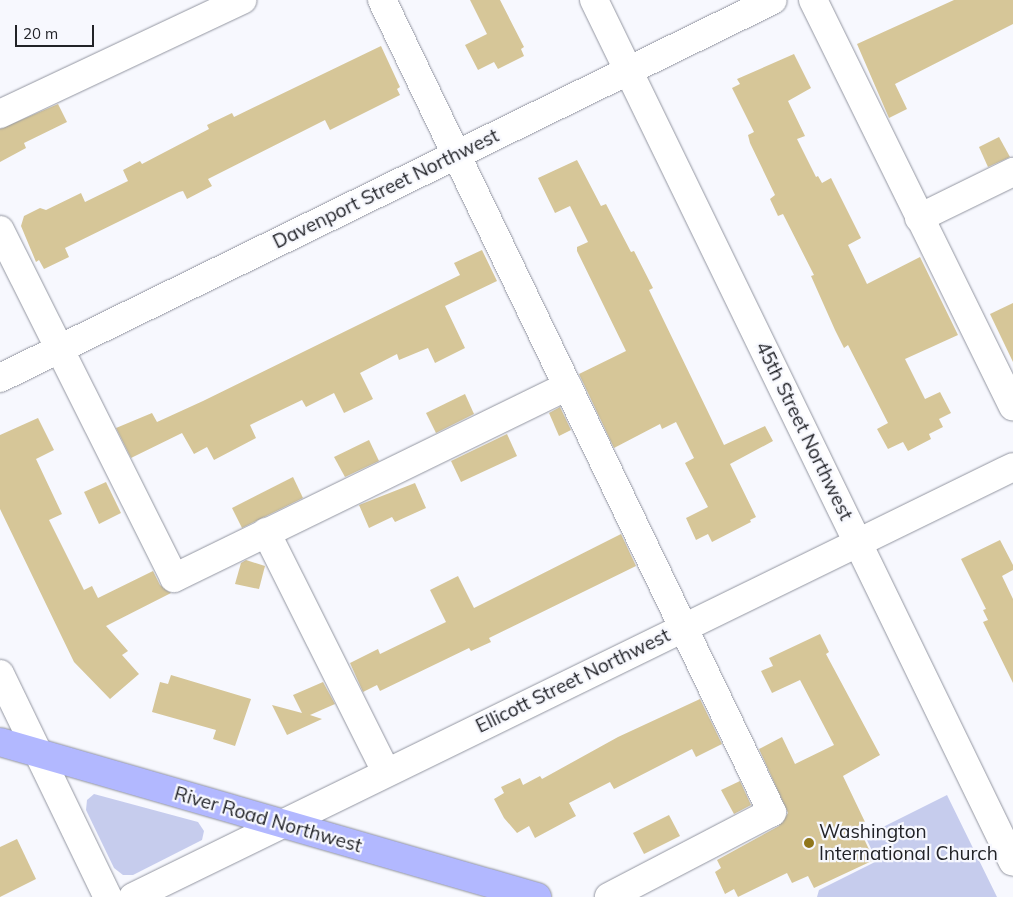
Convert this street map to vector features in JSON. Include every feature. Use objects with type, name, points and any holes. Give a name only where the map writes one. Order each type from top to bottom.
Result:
[{"type":"main road","name":"River Road Northwest","points":[[0,742],[537,897]]},
{"type":"street","points":[[0,114],[242,0]]},
{"type":"street","points":[[382,0],[772,812],[609,897]]},
{"type":"street","name":"45th Street Northwest","points":[[594,0],[1013,862]]},
{"type":"street","name":"Davenport Street Northwest","points":[[0,378],[773,0]]},
{"type":"street","points":[[813,0],[1013,408]]},
{"type":"street","points":[[920,218],[1013,172]]},
{"type":"street","points":[[0,230],[58,350],[174,578],[568,386]]},
{"type":"street","name":"Ellicott Street Northwest","points":[[133,897],[281,823],[1013,467]]},
{"type":"street","points":[[266,532],[386,772]]},
{"type":"street","points":[[0,674],[108,897]]},
{"type":"shaded area","points":[[94,794],[198,822],[204,831],[202,840],[133,875],[123,875],[114,868],[86,810],[87,800]]},
{"type":"shaded area","points":[[947,795],[997,897],[817,897],[819,890],[877,861],[865,836]]},
{"type":"building","points":[[470,0],[500,0],[524,47],[521,49],[524,56],[498,69],[494,62],[478,70],[465,45],[487,34]]},
{"type":"building","points":[[954,0],[1013,0],[1013,24],[895,84],[907,109],[889,118],[857,44]]},
{"type":"building","points":[[381,46],[400,87],[397,89],[400,95],[330,130],[325,120],[208,179],[212,186],[187,199],[183,191],[179,192],[65,248],[69,257],[44,269],[39,260],[36,262],[21,226],[24,216],[40,208],[46,210],[81,193],[85,202],[128,181],[123,170],[140,161],[142,164],[209,129],[207,125],[232,113],[234,117]]},
{"type":"building","points":[[794,54],[811,88],[788,101],[805,136],[797,139],[816,177],[818,176],[822,183],[831,178],[861,238],[848,245],[867,284],[920,257],[958,335],[905,359],[925,399],[940,392],[951,413],[939,419],[943,427],[929,434],[931,439],[908,451],[903,442],[888,449],[877,429],[888,423],[848,345],[844,348],[811,276],[814,275],[783,214],[778,216],[770,199],[775,195],[748,135],[754,132],[732,88],[740,84],[737,79]]},
{"type":"building","points":[[58,104],[67,122],[24,143],[26,148],[0,162],[0,129]]},
{"type":"building","points":[[999,137],[1010,157],[988,167],[979,147]]},
{"type":"building","points":[[577,160],[601,206],[606,204],[631,252],[634,251],[653,288],[649,290],[724,445],[765,426],[773,441],[730,464],[756,517],[750,520],[751,522],[712,542],[708,534],[696,540],[686,518],[708,507],[685,463],[694,458],[676,422],[662,429],[660,424],[614,448],[579,374],[626,351],[577,251],[577,247],[588,242],[570,206],[555,213],[538,178]]},
{"type":"building","points":[[482,250],[497,281],[445,306],[465,348],[435,363],[428,348],[399,360],[397,354],[360,373],[373,399],[344,413],[334,393],[306,407],[302,400],[250,425],[256,438],[214,460],[207,447],[194,454],[182,433],[131,458],[116,428],[152,413],[157,422],[203,401],[460,275],[454,263]]},
{"type":"building","points":[[1013,303],[1013,362],[990,314]]},
{"type":"building","points":[[465,394],[474,414],[436,433],[426,413]]},
{"type":"building","points":[[560,407],[571,430],[559,436],[549,413]]},
{"type":"building","points":[[38,418],[54,450],[36,459],[62,514],[49,520],[84,590],[92,586],[98,598],[153,571],[160,585],[171,593],[106,626],[128,651],[122,655],[139,674],[110,699],[74,662],[0,509],[0,435]]},
{"type":"building","points":[[507,434],[517,456],[461,482],[451,461]]},
{"type":"building","points":[[369,440],[379,461],[345,477],[334,457]]},
{"type":"building","points":[[293,477],[303,498],[242,528],[232,508]]},
{"type":"building","points":[[106,482],[121,513],[99,524],[84,492]]},
{"type":"building","points":[[415,483],[426,508],[395,522],[392,517],[369,528],[359,505]]},
{"type":"building","points":[[621,534],[636,566],[489,638],[491,642],[471,651],[469,648],[380,691],[377,685],[363,692],[350,663],[378,649],[380,654],[446,622],[430,590],[458,576],[474,608]]},
{"type":"building","points":[[1000,540],[1013,565],[1013,570],[1002,576],[1013,599],[1013,683],[983,622],[988,620],[983,610],[986,609],[961,559]]},
{"type":"building","points":[[246,560],[265,566],[259,589],[235,584],[241,563]]},
{"type":"building","points":[[820,634],[829,652],[826,654],[880,755],[843,776],[865,822],[858,826],[874,860],[814,888],[808,876],[792,883],[787,873],[738,897],[734,889],[725,894],[715,872],[721,868],[717,860],[779,826],[788,813],[759,749],[782,737],[795,764],[834,745],[800,680],[772,693],[761,671],[773,666],[769,658]]},
{"type":"building","points":[[171,675],[251,699],[235,746],[213,739],[216,730],[152,712],[160,682],[168,684]]},
{"type":"building","points":[[323,682],[335,704],[310,715],[322,719],[287,735],[272,705],[302,713],[293,695]]},
{"type":"building","points":[[700,699],[722,744],[696,757],[692,749],[614,789],[610,782],[569,803],[576,816],[535,838],[529,826],[517,833],[504,818],[494,799],[504,793],[501,787],[520,778],[523,785],[540,776],[542,779],[618,737]]},
{"type":"building","points":[[740,781],[751,805],[734,814],[721,790]]},
{"type":"building","points":[[669,815],[680,836],[644,854],[633,833]]},
{"type":"building","points":[[17,839],[36,879],[0,897],[0,847]]},
{"type":"place","name":"Washington International Church","points":[[809,843]]}]
